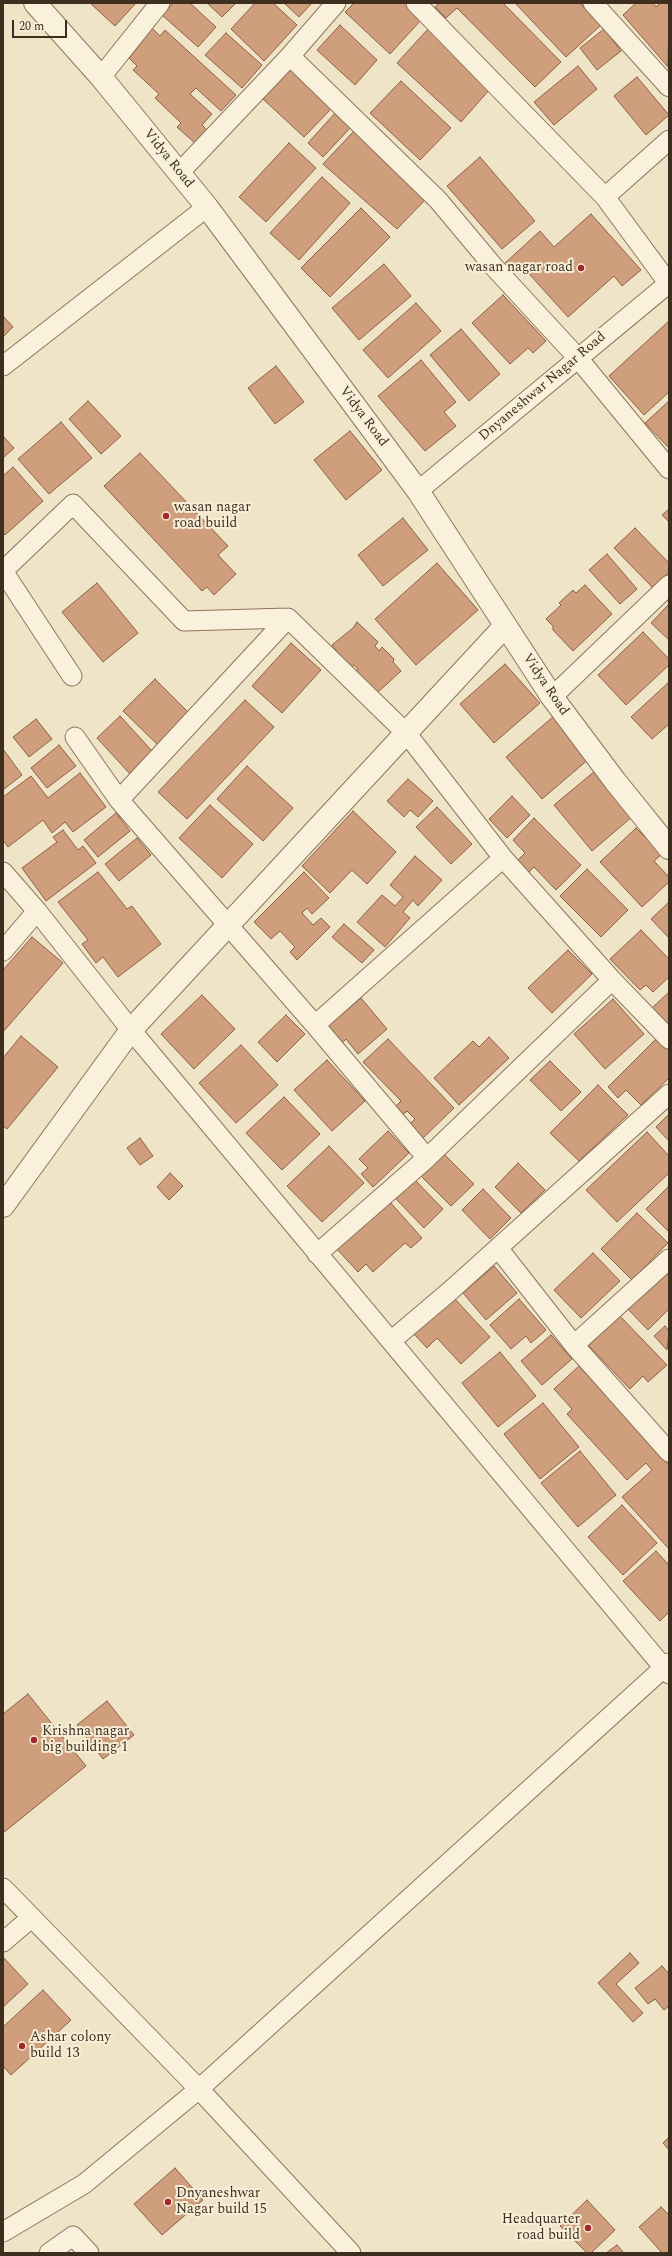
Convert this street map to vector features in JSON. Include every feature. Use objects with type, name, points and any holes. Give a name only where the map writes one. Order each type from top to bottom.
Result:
[{"type":"street","name":"Vidya Road","points":[[35,3],[101,77],[207,207],[418,491],[552,697],[615,782],[669,848]]},
{"type":"street","points":[[101,77],[160,3]]},
{"type":"street","points":[[179,173],[290,56],[336,3]]},
{"type":"street","points":[[416,3],[605,197],[669,284]]},
{"type":"street","points":[[593,3],[669,88]]},
{"type":"street","points":[[290,56],[438,200],[494,267],[578,357],[669,469]]},
{"type":"street","points":[[605,197],[669,140]]},
{"type":"street","points":[[3,366],[207,207]]},
{"type":"street","name":"Dnyaneshwar Nagar Road","points":[[418,491],[578,357],[669,284]]},
{"type":"street","points":[[72,676],[3,571],[73,504],[184,621],[288,618],[407,734],[503,858],[612,980],[669,1039]]},
{"type":"street","points":[[552,697],[669,585]]},
{"type":"street","points":[[118,800],[288,618]]},
{"type":"street","points":[[3,1206],[131,1030],[407,734],[505,626]]},
{"type":"street","points":[[75,737],[118,800],[229,925],[427,1158]]},
{"type":"street","points":[[315,1025],[503,858]]},
{"type":"street","points":[[3,872],[131,1030],[317,1254],[667,1668],[198,2089],[84,2184],[3,2232]]},
{"type":"street","points":[[3,951],[36,911]]},
{"type":"street","points":[[317,1254],[427,1158],[612,980]]},
{"type":"street","points":[[391,1341],[498,1248],[669,1094]]},
{"type":"street","points":[[498,1248],[574,1344],[669,1452]]},
{"type":"street","points":[[574,1344],[669,1259]]},
{"type":"street","points":[[3,1888],[198,2089],[351,2253]]},
{"type":"street","points":[[3,1942],[31,1918]]},
{"type":"street","points":[[49,2253],[73,2236],[89,2253]]},
{"type":"building","points":[[90,3],[136,3],[115,26]]},
{"type":"building","points":[[173,3],[190,3],[216,27],[198,47],[162,15]]},
{"type":"building","points":[[207,3],[236,3],[222,17]]},
{"type":"building","points":[[255,3],[273,3],[297,25],[264,61],[231,29]]},
{"type":"building","points":[[284,3],[312,3],[299,17]]},
{"type":"building","points":[[354,3],[406,3],[422,19],[390,54],[345,12]]},
{"type":"building","points":[[439,3],[503,3],[561,62],[535,87],[457,8],[446,18],[435,7]]},
{"type":"building","points":[[515,3],[580,3],[601,25],[566,57]]},
{"type":"building","points":[[636,3],[653,3],[656,7],[660,3],[669,3],[668,67],[623,15]]},
{"type":"building","points":[[149,25],[160,36],[165,30],[236,95],[221,111],[196,88],[190,94],[212,114],[202,125],[209,132],[197,145],[177,127],[181,123],[155,98],[159,94],[133,70],[137,66],[129,58],[139,46],[134,41]]},
{"type":"building","points":[[340,25],[377,60],[355,85],[317,50]]},
{"type":"building","points":[[428,29],[491,88],[461,122],[397,63]]},
{"type":"building","points":[[604,29],[621,51],[597,70],[580,48]]},
{"type":"building","points":[[226,33],[262,65],[242,88],[205,55]]},
{"type":"building","points":[[578,66],[597,89],[554,125],[534,102]]},
{"type":"building","points":[[291,68],[333,107],[304,137],[263,99]]},
{"type":"building","points":[[637,77],[669,115],[646,135],[614,96]]},
{"type":"building","points":[[401,81],[451,128],[420,160],[370,113]]},
{"type":"building","points":[[336,112],[352,126],[323,157],[308,143]]},
{"type":"building","points":[[354,131],[426,199],[397,229],[323,164]]},
{"type":"building","points":[[289,143],[316,168],[266,222],[239,197]]},
{"type":"building","name":"wasan nagar road","points":[[480,157],[535,221],[502,249],[447,186]]},
{"type":"building","points":[[322,177],[350,203],[299,260],[270,233]]},
{"type":"building","points":[[361,208],[390,237],[330,297],[301,268]]},
{"type":"building","name":"wasan nagar road","points":[[591,214],[641,270],[622,286],[614,276],[568,317],[522,266],[512,274],[504,264],[540,231],[554,247]]},
{"type":"building","points":[[384,264],[411,296],[359,340],[332,308]]},
{"type":"building","name":"wasan nagar road","points":[[503,295],[546,341],[533,353],[528,348],[510,364],[472,323]]},
{"type":"building","points":[[416,303],[441,331],[388,378],[363,350]]},
{"type":"building","points":[[3,316],[13,327],[3,337]]},
{"type":"building","points":[[669,321],[669,392],[644,415],[609,376]]},
{"type":"building","points":[[461,329],[500,374],[469,401],[430,355]]},
{"type":"building","points":[[421,360],[456,402],[444,412],[456,426],[425,451],[378,396]]},
{"type":"building","points":[[276,366],[304,402],[275,424],[248,388]]},
{"type":"building","points":[[88,401],[121,436],[101,454],[69,419]]},
{"type":"building","points":[[669,401],[669,448],[645,423]]},
{"type":"building","points":[[61,422],[92,458],[49,494],[18,459]]},
{"type":"building","points":[[350,431],[382,470],[346,500],[314,460]]},
{"type":"building","points":[[3,436],[14,448],[3,458]]},
{"type":"building","name":"wasan nagar road build","points":[[140,453],[228,546],[218,555],[236,574],[214,595],[207,587],[202,591],[104,486]]},
{"type":"building","points":[[13,467],[43,501],[5,535],[3,533],[3,476]]},
{"type":"building","points":[[669,509],[669,522],[662,515]]},
{"type":"building","points":[[403,518],[428,550],[383,586],[358,555]]},
{"type":"building","points":[[635,528],[669,563],[669,572],[653,588],[614,548]]},
{"type":"building","points":[[607,554],[637,589],[620,604],[589,570]]},
{"type":"building","points":[[437,563],[478,610],[416,665],[375,619]]},
{"type":"building","points":[[97,583],[138,633],[103,662],[62,612]]},
{"type":"building","points":[[585,585],[612,614],[573,651],[553,630],[553,626],[546,619],[561,605],[559,603],[573,590],[576,593]]},
{"type":"building","points":[[669,604],[669,640],[651,623]]},
{"type":"building","points":[[357,622],[378,642],[375,646],[379,651],[382,647],[394,659],[393,662],[401,671],[376,694],[353,673],[358,669],[354,665],[350,669],[332,645],[353,628]]},
{"type":"building","points":[[643,632],[669,659],[669,665],[626,705],[598,675]]},
{"type":"building","points":[[291,643],[321,670],[282,713],[252,686]]},
{"type":"building","points":[[505,664],[540,703],[494,743],[460,704]]},
{"type":"building","points":[[155,679],[190,714],[159,746],[123,711]]},
{"type":"building","points":[[669,682],[669,724],[652,739],[631,717]]},
{"type":"building","points":[[245,700],[274,727],[187,819],[158,792]]},
{"type":"building","points":[[120,716],[153,752],[130,774],[97,738]]},
{"type":"building","points":[[554,716],[590,758],[542,799],[506,757]]},
{"type":"building","points":[[36,719],[52,739],[29,757],[13,737]]},
{"type":"building","points":[[59,745],[76,766],[47,788],[31,768]]},
{"type":"building","points":[[3,749],[22,775],[3,790]]},
{"type":"building","points":[[247,766],[293,808],[263,841],[217,799]]},
{"type":"building","points":[[595,771],[633,816],[592,851],[554,805]]},
{"type":"building","points":[[80,773],[106,807],[73,832],[65,822],[52,833],[43,820],[8,847],[3,840],[3,797],[31,776],[48,798]]},
{"type":"building","points":[[408,779],[433,801],[418,817],[410,810],[404,817],[387,801]]},
{"type":"building","points":[[512,796],[530,815],[507,838],[489,819]]},
{"type":"building","points":[[210,805],[253,844],[222,878],[179,838]]},
{"type":"building","points":[[437,807],[472,844],[451,864],[416,827]]},
{"type":"building","points":[[353,811],[396,852],[367,884],[352,870],[330,893],[302,866]]},
{"type":"building","points":[[116,813],[130,831],[98,857],[84,840]]},
{"type":"building","points":[[534,818],[581,865],[556,890],[534,867],[529,872],[517,861],[525,853],[513,840]]},
{"type":"building","points":[[636,828],[662,854],[654,861],[669,877],[669,882],[642,907],[600,862]]},
{"type":"building","points":[[63,830],[78,850],[83,846],[96,863],[46,901],[22,868],[57,842],[53,837]]},
{"type":"building","points":[[137,838],[151,855],[119,881],[105,864]]},
{"type":"building","points":[[415,856],[442,880],[418,906],[413,900],[403,912],[410,918],[385,947],[357,922],[382,895],[395,906],[403,897],[390,885]]},
{"type":"building","points":[[587,869],[628,910],[601,937],[560,896]]},
{"type":"building","points":[[98,872],[127,909],[132,906],[161,944],[118,977],[103,957],[96,963],[82,944],[88,940],[58,902]]},
{"type":"building","points":[[304,872],[329,898],[312,914],[307,908],[302,913],[313,925],[321,918],[330,927],[297,960],[290,952],[295,947],[280,931],[271,939],[254,922]]},
{"type":"building","points":[[669,902],[669,938],[651,919]]},
{"type":"building","points":[[344,924],[374,950],[362,963],[332,937]]},
{"type":"building","points":[[641,930],[669,959],[669,977],[653,992],[646,985],[640,990],[610,959]]},
{"type":"building","points":[[32,937],[63,963],[3,1032],[3,970]]},
{"type":"building","points":[[568,950],[592,974],[552,1013],[528,988]]},
{"type":"building","points":[[669,992],[669,1025],[652,1008]]},
{"type":"building","points":[[202,995],[235,1029],[194,1069],[161,1034]]},
{"type":"building","points":[[361,998],[387,1029],[358,1054],[346,1039],[340,1045],[326,1028]]},
{"type":"building","points":[[613,999],[644,1034],[605,1069],[574,1034]]},
{"type":"building","points":[[286,1015],[305,1034],[277,1062],[258,1042]]},
{"type":"building","points":[[21,1036],[58,1067],[7,1129],[3,1126],[3,1058]]},
{"type":"building","points":[[489,1037],[509,1058],[459,1105],[434,1078],[473,1041],[479,1047]]},
{"type":"building","points":[[658,1037],[669,1048],[669,1078],[641,1105],[626,1090],[618,1098],[608,1087]]},
{"type":"building","points":[[388,1039],[454,1108],[421,1140],[408,1126],[415,1119],[407,1111],[401,1116],[394,1108],[401,1101],[363,1062]]},
{"type":"building","points":[[241,1045],[278,1085],[236,1123],[199,1083]]},
{"type":"building","points":[[327,1060],[365,1101],[332,1131],[294,1090]]},
{"type":"building","points":[[550,1061],[581,1092],[561,1111],[530,1080]]},
{"type":"building","points":[[598,1085],[628,1115],[579,1161],[550,1133]]},
{"type":"building","points":[[284,1097],[320,1134],[282,1170],[246,1133]]},
{"type":"building","points":[[669,1114],[669,1141],[656,1127]]},
{"type":"building","points":[[388,1131],[409,1153],[373,1187],[361,1174],[368,1168],[359,1159]]},
{"type":"building","points":[[647,1132],[669,1156],[669,1173],[617,1222],[586,1190]]},
{"type":"building","points":[[140,1138],[153,1156],[140,1165],[127,1148]]},
{"type":"building","points":[[329,1146],[364,1183],[322,1222],[287,1186]]},
{"type":"building","points":[[444,1154],[474,1184],[451,1206],[421,1176]]},
{"type":"building","points":[[518,1163],[545,1190],[521,1213],[495,1187]]},
{"type":"building","points":[[170,1173],[183,1186],[169,1200],[157,1187]]},
{"type":"building","points":[[413,1178],[443,1209],[424,1228],[394,1197]]},
{"type":"building","points":[[669,1186],[669,1232],[646,1209]]},
{"type":"building","points":[[483,1189],[511,1218],[490,1239],[462,1210]]},
{"type":"building","points":[[389,1201],[422,1238],[411,1248],[405,1243],[373,1272],[366,1264],[358,1272],[336,1248]]},
{"type":"building","points":[[637,1213],[668,1243],[632,1280],[601,1249]]},
{"type":"building","points":[[593,1253],[620,1281],[581,1318],[554,1290]]},
{"type":"building","points":[[494,1266],[517,1293],[486,1320],[463,1293]]},
{"type":"building","points":[[669,1271],[669,1309],[648,1330],[624,1305]]},
{"type":"building","points":[[454,1298],[490,1337],[461,1364],[437,1338],[427,1348],[414,1334]]},
{"type":"building","points":[[519,1299],[546,1330],[531,1343],[526,1336],[511,1349],[490,1325]]},
{"type":"building","points":[[618,1314],[667,1365],[648,1382],[643,1376],[630,1389],[587,1344]]},
{"type":"building","points":[[665,1326],[669,1331],[667,1350],[654,1336]]},
{"type":"building","points":[[551,1335],[572,1359],[542,1385],[521,1361]]},
{"type":"building","points":[[500,1352],[536,1396],[498,1427],[462,1383]]},
{"type":"building","points":[[579,1366],[669,1465],[669,1549],[622,1497],[652,1470],[646,1463],[627,1480],[567,1414],[572,1409],[554,1389]]},
{"type":"building","points":[[543,1403],[579,1447],[540,1479],[504,1434]]},
{"type":"building","points":[[580,1451],[616,1495],[578,1527],[541,1483]]},
{"type":"building","points":[[622,1505],[657,1543],[623,1575],[588,1537]]},
{"type":"building","points":[[656,1551],[669,1565],[669,1612],[660,1621],[623,1581]]},
{"type":"building","name":"Krishna nagar big building 1","points":[[28,1694],[86,1766],[3,1833],[3,1714]]},
{"type":"building","points":[[107,1701],[134,1735],[103,1759],[77,1725]]},
{"type":"building","points":[[630,1953],[639,1963],[616,1984],[643,2013],[633,2022],[598,1983]]},
{"type":"building","points":[[3,1957],[28,1984],[3,2007]]},
{"type":"building","points":[[662,1966],[669,1974],[669,2006],[664,2010],[655,1999],[648,2004],[635,1988]]},
{"type":"building","name":"Ashar colony build 13","points":[[43,1990],[71,2020],[11,2075],[3,2066],[3,2027]]},
{"type":"building","points":[[669,2137],[669,2150],[663,2143]]},
{"type":"building","name":"Dnyaneshwar Nagar build 15","points":[[175,2168],[203,2200],[162,2235],[134,2204]]},
{"type":"building","name":"Headquarter road build","points":[[587,2200],[615,2230],[591,2253],[587,2253],[560,2226]]},
{"type":"building","points":[[661,2207],[669,2215],[669,2253],[662,2253],[639,2227]]},
{"type":"building","name":"Headquarter road build","points":[[617,2245],[624,2253],[606,2253]]},
{"type":"place","name":"wasan nagar road","points":[[581,268]]},
{"type":"place","name":"wasan nagar road build","points":[[166,516]]},
{"type":"place","name":"Krishna nagar big building 1","points":[[34,1740]]},
{"type":"place","name":"Ashar colony build 13","points":[[22,2046]]},
{"type":"place","name":"Dnyaneshwar Nagar build 15","points":[[168,2202]]},
{"type":"place","name":"Headquarter road build","points":[[588,2228]]}]
